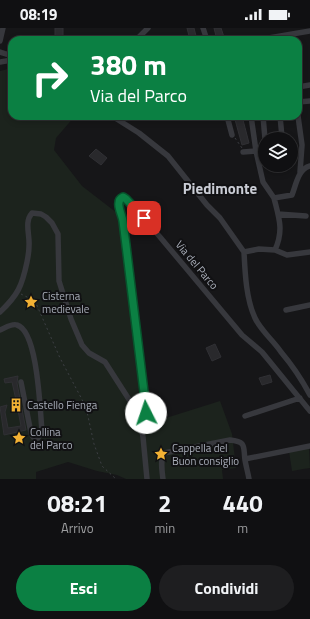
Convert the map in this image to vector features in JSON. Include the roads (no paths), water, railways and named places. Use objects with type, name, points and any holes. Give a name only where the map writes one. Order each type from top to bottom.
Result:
[{"type":"street","points":[[0,41],[3,28]]},
{"type":"street","points":[[140,36],[148,28]]},
{"type":"street","points":[[281,36],[310,31]]},
{"type":"street","points":[[118,120],[139,133],[168,156],[207,205],[220,218],[244,252],[245,274],[255,318],[262,331],[282,352],[310,395]]},
{"type":"street","points":[[228,120],[232,135]]},
{"type":"street","points":[[252,120],[256,151],[263,182],[274,198],[278,214],[280,238],[275,250]]},
{"type":"street","points":[[263,120],[264,132]]},
{"type":"street","points":[[280,120],[282,132]]},
{"type":"street","points":[[274,198],[292,195],[300,172],[302,145],[299,120]]},
{"type":"street","points":[[243,150],[256,151]]},
{"type":"street","points":[[300,172],[306,167],[310,166]]},
{"type":"street","name":"Via del Parco","points":[[140,415],[143,416],[146,413],[145,400],[123,221],[118,204],[120,198],[123,197],[160,237],[242,335],[262,352],[310,411]]},
{"type":"street","name":"Via del Parco","points":[[0,312],[17,293],[24,274],[30,246],[28,219],[32,213],[42,214],[52,223],[58,234],[59,280],[71,319],[82,345],[89,353],[105,362],[140,415],[147,479]]},
{"type":"street","points":[[278,214],[306,216]]},
{"type":"street","points":[[244,252],[259,249],[275,250],[287,255],[310,252]]},
{"type":"street","points":[[286,310],[310,305]]},
{"type":"street","points":[[0,330],[12,324],[18,325],[24,330],[29,339],[38,379],[42,431],[38,438],[33,437],[31,433],[21,382]]},
{"type":"street","points":[[245,416],[300,398]]},
{"type":"street","points":[[163,479],[162,456],[164,453],[230,440],[243,444],[249,479]]},
{"type":"street","points":[[245,459],[310,446]]},
{"type":"place","name":"Cisterna medievale","points":[[31,302]]},
{"type":"place","name":"Castello Fienga","points":[[16,405]]},
{"type":"place","name":"Collina del Parco","points":[[19,438]]},
{"type":"place","name":"Cappella del Buon consiglio","points":[[161,454]]},
{"type":"district","name":"Piedimonte","points":[[220,188]]}]
